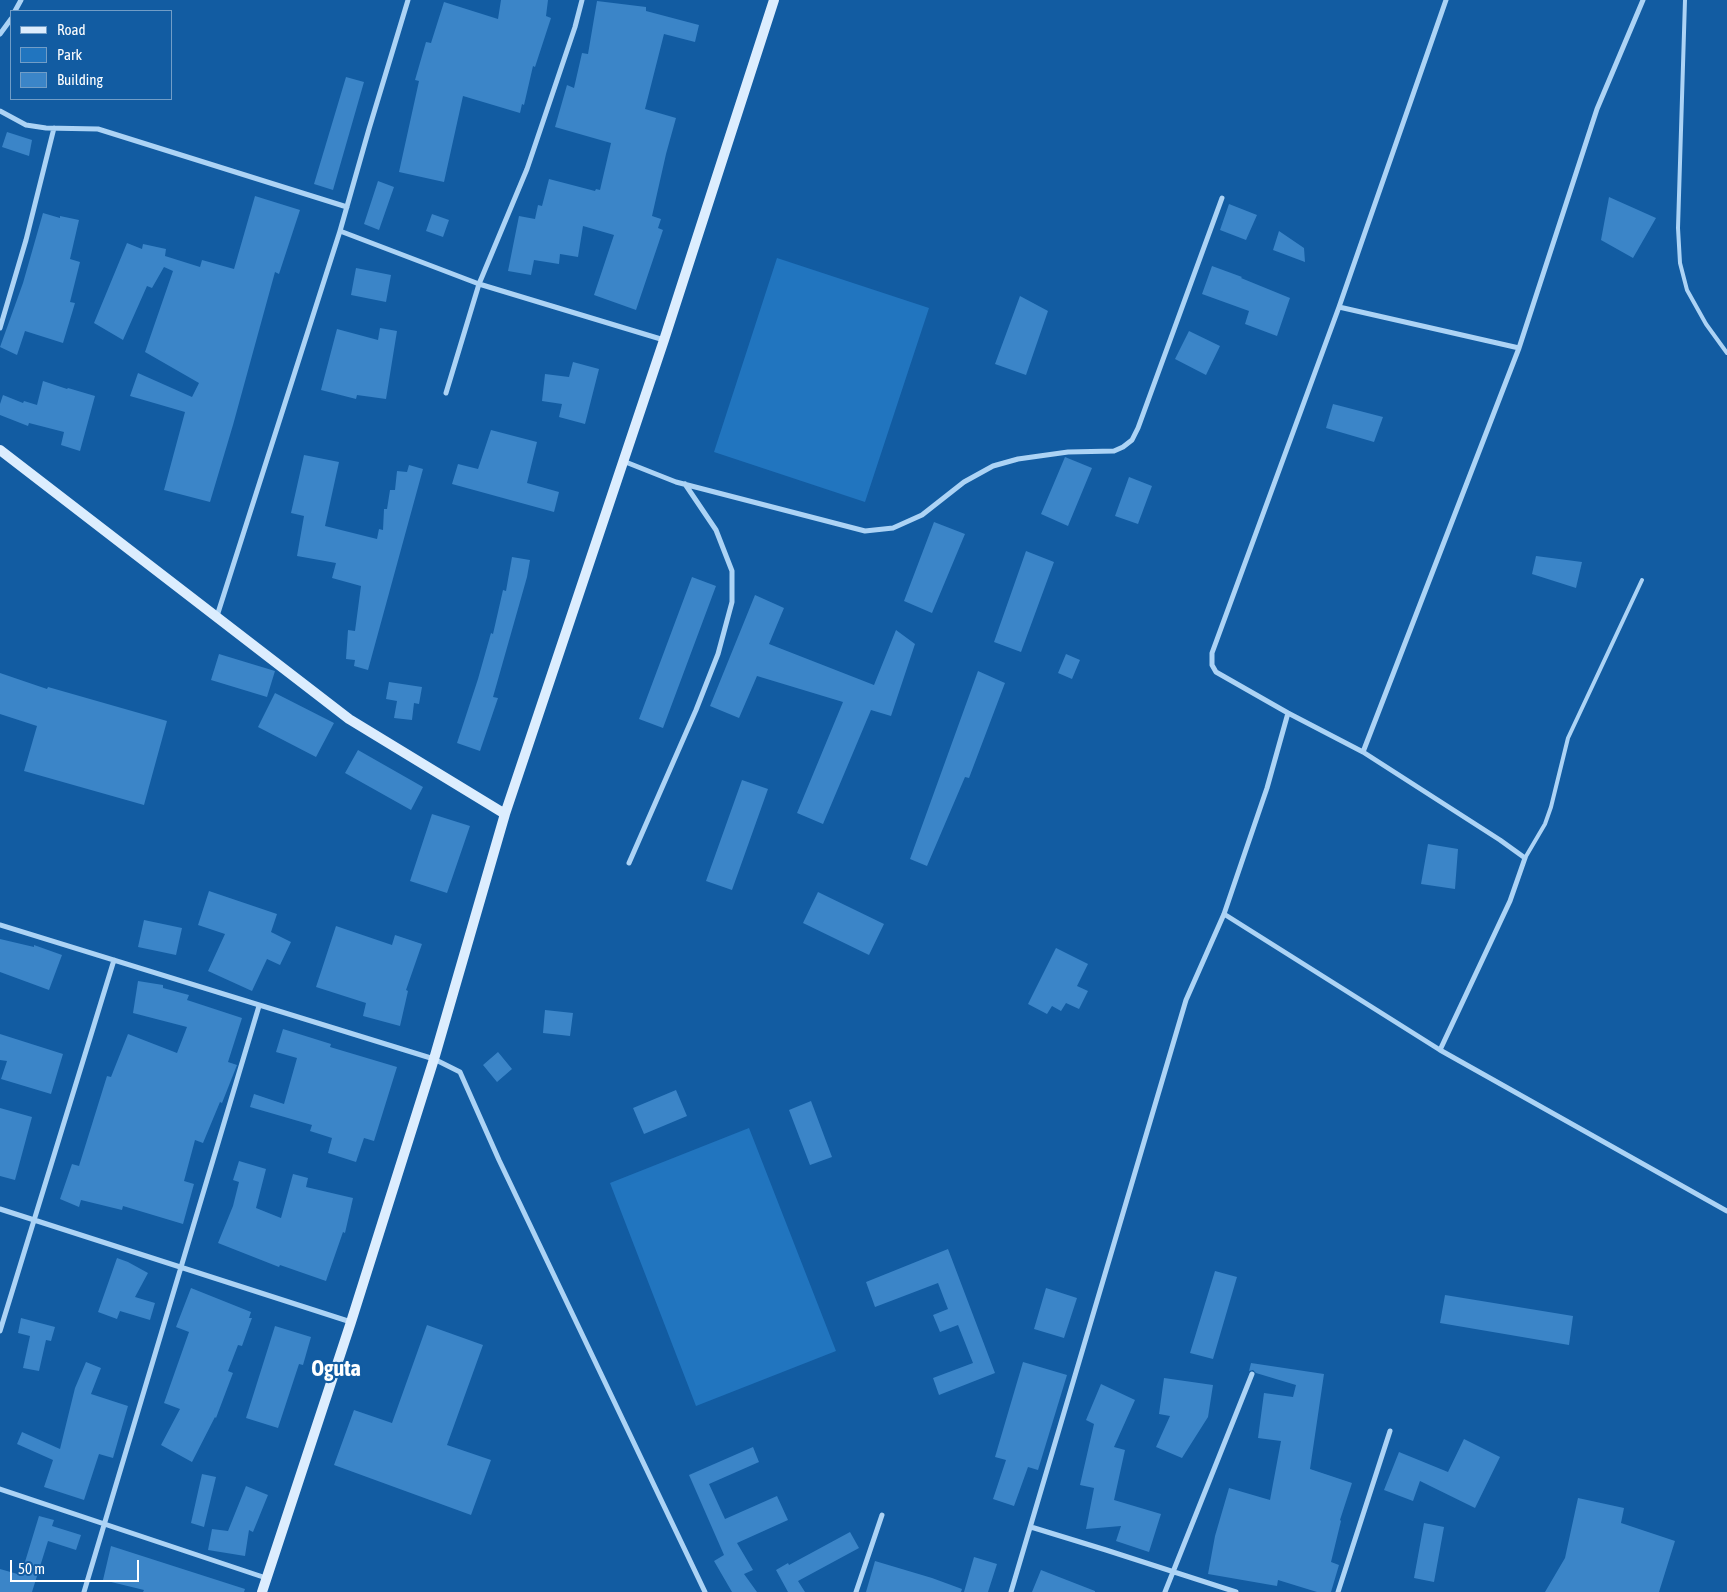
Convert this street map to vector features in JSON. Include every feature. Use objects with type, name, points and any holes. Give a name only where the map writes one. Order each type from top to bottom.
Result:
[{"type":"street","points":[[216,616],[340,231],[408,0]]},
{"type":"street","points":[[446,393],[479,284],[527,169],[575,27],[582,0]]},
{"type":"street","points":[[262,1592],[351,1322],[434,1059],[505,814],[664,340],[774,0]]},
{"type":"street","points":[[1440,1050],[1510,901],[1525,858],[1363,752],[1288,714],[1216,672],[1212,665],[1212,653],[1339,307],[1446,0]]},
{"type":"street","points":[[1363,752],[1519,348],[1597,109],[1644,0]]},
{"type":"street","points":[[0,34],[10,20]]},
{"type":"street","points":[[0,111],[26,125],[54,128],[98,128],[347,207]]},
{"type":"street","points":[[0,328],[26,240],[54,128]]},
{"type":"street","points":[[623,461],[685,484],[864,531],[893,528],[922,515],[964,482],[993,466],[1018,459],[1068,452],[1114,451],[1132,440],[1138,428],[1222,198]]},
{"type":"street","points":[[340,231],[479,284],[664,340]]},
{"type":"street","points":[[1339,307],[1519,348]]},
{"type":"street","points":[[0,450],[348,718],[505,814]]},
{"type":"street","points":[[630,863],[718,654],[732,602],[732,571],[716,530],[685,484]]},
{"type":"street","points":[[1011,1592],[1186,1000],[1224,914],[1267,788],[1288,714]]},
{"type":"street","points":[[1224,914],[1440,1050],[1727,1211]]},
{"type":"street","points":[[0,925],[434,1059],[460,1072],[705,1592]]},
{"type":"street","points":[[0,1331],[114,960]]},
{"type":"street","points":[[84,1592],[259,1006]]},
{"type":"street","points":[[0,1208],[351,1322]]},
{"type":"street","points":[[1165,1592],[1252,1374]]},
{"type":"street","points":[[1338,1592],[1390,1431]]},
{"type":"street","points":[[0,1490],[266,1578]]},
{"type":"street","points":[[856,1592],[882,1515]]},
{"type":"street","points":[[1031,1527],[1236,1592]]},
{"type":"lane","points":[[1685,0],[1678,228],[1680,263],[1687,290],[1706,324],[1727,353]]},
{"type":"lane","points":[[1525,858],[1545,824],[1568,738],[1642,580]]},
{"type":"green space","points":[[777,258],[929,308],[865,502],[714,452]]},
{"type":"green space","points":[[749,1128],[836,1351],[696,1406],[610,1183]]},
{"type":"building","points":[[501,0],[548,0],[546,16],[551,18],[535,67],[533,66],[524,105],[522,104],[520,113],[463,96],[444,182],[399,172],[419,81],[415,80],[426,42],[431,43],[444,2],[498,19]]},
{"type":"building","points":[[597,1],[646,7],[646,11],[699,25],[695,42],[664,34],[645,109],[676,118],[652,216],[661,219],[658,228],[663,230],[636,310],[594,295],[614,235],[583,226],[578,257],[560,254],[559,264],[534,260],[531,275],[508,271],[519,216],[535,219],[538,205],[542,206],[549,179],[595,191],[596,189],[600,190],[611,143],[555,127],[567,85],[574,88],[582,53],[588,54]]},
{"type":"building","points":[[346,77],[364,82],[333,190],[314,184]]},
{"type":"building","points":[[7,132],[32,140],[29,156],[2,147]]},
{"type":"building","points":[[378,181],[394,187],[379,230],[364,224]]},
{"type":"building","points":[[255,196],[300,210],[279,274],[275,272],[210,502],[164,490],[185,412],[130,396],[138,373],[192,397],[199,383],[145,352],[173,271],[164,267],[152,288],[147,286],[123,340],[94,323],[127,243],[142,249],[143,244],[166,249],[165,256],[200,267],[202,260],[234,269]]},
{"type":"building","points":[[1609,197],[1656,218],[1633,258],[1601,240]]},
{"type":"building","points":[[1229,204],[1257,215],[1246,240],[1220,230]]},
{"type":"building","points":[[43,213],[60,218],[60,216],[79,220],[70,259],[80,262],[70,302],[75,303],[63,343],[25,331],[17,355],[0,347],[23,283]]},
{"type":"building","points":[[432,214],[449,220],[443,237],[426,231]]},
{"type":"building","points":[[1279,231],[1304,248],[1305,262],[1273,250]]},
{"type":"building","points":[[1212,266],[1290,298],[1277,336],[1245,324],[1249,311],[1202,294]]},
{"type":"building","points":[[356,268],[391,275],[386,302],[351,295]]},
{"type":"building","points":[[1020,296],[1048,311],[1026,375],[995,364]]},
{"type":"building","points":[[380,328],[397,331],[386,399],[357,395],[356,399],[321,390],[337,329],[378,340]]},
{"type":"building","points":[[1189,331],[1220,346],[1206,375],[1175,359]]},
{"type":"building","points":[[573,362],[599,369],[585,424],[559,417],[562,404],[542,401],[545,374],[569,377]]},
{"type":"building","points":[[43,381],[95,396],[80,451],[61,445],[64,432],[29,423],[28,426],[0,415],[0,404],[3,395],[23,403],[24,401],[37,405]]},
{"type":"building","points":[[1333,404],[1383,417],[1374,442],[1326,428]]},
{"type":"building","points":[[491,430],[537,442],[527,483],[559,492],[554,512],[452,484],[458,464],[478,469]]},
{"type":"building","points":[[304,455],[339,462],[325,526],[377,539],[379,529],[383,530],[384,509],[387,509],[390,490],[395,490],[397,471],[407,472],[409,465],[423,469],[368,670],[354,666],[355,660],[346,659],[348,630],[355,631],[361,586],[332,578],[336,563],[297,556],[304,516],[291,513]]},
{"type":"building","points":[[1065,457],[1092,468],[1068,526],[1041,514]]},
{"type":"building","points":[[1129,477],[1152,486],[1138,524],[1115,516]]},
{"type":"building","points":[[934,522],[965,534],[932,613],[904,601]]},
{"type":"building","points":[[1026,551],[1054,562],[1021,652],[994,642]]},
{"type":"building","points":[[1536,556],[1582,562],[1576,588],[1532,574]]},
{"type":"building","points":[[512,557],[530,560],[527,577],[493,697],[498,698],[480,751],[457,743],[491,633],[493,634],[503,590],[506,591]]},
{"type":"building","points":[[692,577],[716,586],[663,728],[639,719]]},
{"type":"building","points":[[755,595],[784,608],[769,644],[874,685],[896,630],[915,644],[891,716],[871,710],[823,824],[797,813],[843,702],[757,676],[739,718],[710,706]]},
{"type":"building","points":[[219,654],[275,671],[267,697],[211,680]]},
{"type":"building","points":[[1066,654],[1080,660],[1072,679],[1058,673]]},
{"type":"building","points":[[978,671],[1005,683],[969,778],[965,777],[927,866],[910,859]]},
{"type":"building","points":[[0,673],[47,689],[48,687],[167,721],[144,805],[24,771],[37,726],[0,714]]},
{"type":"building","points":[[389,682],[422,687],[419,704],[414,703],[412,720],[394,718],[397,701],[386,699]]},
{"type":"building","points":[[275,693],[334,723],[316,757],[258,727]]},
{"type":"building","points":[[358,750],[423,787],[411,810],[345,773]]},
{"type":"building","points":[[742,780],[768,789],[732,890],[706,881]]},
{"type":"building","points":[[432,814],[470,826],[447,893],[410,881]]},
{"type":"building","points":[[1428,844],[1458,849],[1455,889],[1421,884]]},
{"type":"building","points":[[209,891],[277,914],[271,932],[291,942],[280,965],[267,959],[252,991],[208,971],[225,934],[198,925]]},
{"type":"building","points":[[818,892],[884,924],[869,955],[803,923]]},
{"type":"building","points":[[144,920],[182,928],[176,955],[138,947]]},
{"type":"building","points":[[336,926],[392,945],[395,935],[422,944],[406,990],[408,991],[400,1026],[363,1016],[366,1003],[316,987]]},
{"type":"building","points":[[0,939],[34,947],[34,945],[62,955],[49,990],[0,972]]},
{"type":"building","points":[[1056,948],[1088,964],[1077,986],[1088,991],[1079,1009],[1066,1003],[1061,1011],[1052,1006],[1047,1014],[1028,1004]]},
{"type":"building","points":[[138,981],[163,985],[163,988],[189,995],[187,1000],[242,1018],[228,1062],[237,1065],[203,1143],[195,1140],[184,1181],[194,1184],[183,1224],[123,1206],[122,1210],[81,1200],[79,1207],[60,1199],[72,1164],[79,1166],[107,1076],[111,1077],[128,1034],[177,1053],[187,1027],[133,1013]]},
{"type":"building","points":[[545,1010],[573,1013],[570,1036],[543,1033]]},
{"type":"building","points":[[283,1029],[331,1044],[330,1047],[397,1067],[374,1141],[364,1138],[356,1162],[328,1153],[332,1138],[310,1131],[312,1125],[250,1107],[254,1094],[284,1104],[297,1058],[276,1052]]},
{"type":"building","points":[[0,1034],[63,1054],[51,1094],[1,1079],[7,1061],[0,1060]]},
{"type":"building","points":[[498,1052],[512,1069],[497,1082],[483,1065]]},
{"type":"building","points":[[676,1090],[687,1116],[644,1134],[633,1108]]},
{"type":"building","points":[[811,1101],[832,1157],[810,1165],[789,1110]]},
{"type":"building","points":[[0,1108],[32,1117],[15,1180],[0,1176]]},
{"type":"building","points":[[239,1161],[266,1169],[256,1208],[281,1218],[293,1174],[308,1178],[306,1187],[353,1198],[345,1233],[343,1232],[326,1281],[280,1265],[279,1267],[218,1243],[233,1206],[239,1182],[233,1180]]},
{"type":"building","points":[[948,1249],[995,1373],[939,1395],[933,1378],[973,1363],[958,1325],[940,1332],[933,1315],[948,1309],[938,1283],[875,1307],[866,1282]]},
{"type":"building","points":[[117,1258],[148,1273],[135,1297],[155,1303],[150,1320],[120,1311],[117,1319],[98,1312]]},
{"type":"building","points":[[1215,1271],[1237,1277],[1213,1359],[1190,1353]]},
{"type":"building","points":[[191,1288],[251,1312],[249,1318],[252,1318],[242,1346],[238,1345],[228,1371],[233,1373],[216,1418],[192,1462],[161,1445],[180,1409],[164,1403],[189,1332],[176,1327]]},
{"type":"building","points":[[1046,1288],[1077,1298],[1064,1338],[1034,1329]]},
{"type":"building","points":[[1445,1295],[1573,1316],[1569,1345],[1440,1323]]},
{"type":"building","points":[[21,1318],[55,1327],[51,1341],[46,1340],[39,1371],[23,1368],[30,1336],[18,1333]]},
{"type":"building","points":[[427,1325],[483,1345],[447,1445],[491,1460],[471,1515],[334,1465],[354,1410],[392,1423]]},
{"type":"building","points":[[275,1326],[311,1337],[303,1365],[299,1364],[278,1428],[246,1418]]},
{"type":"building","points":[[86,1362],[101,1368],[91,1394],[128,1406],[113,1458],[99,1454],[84,1500],[44,1487],[53,1460],[17,1444],[22,1432],[60,1449],[75,1388]]},
{"type":"building","points":[[1023,1362],[1067,1375],[1038,1470],[1028,1467],[1014,1506],[993,1499],[1006,1460],[995,1457]]},
{"type":"building","points":[[1251,1363],[1324,1374],[1310,1469],[1352,1483],[1340,1520],[1331,1562],[1339,1565],[1331,1592],[1317,1592],[1278,1580],[1277,1586],[1208,1574],[1215,1536],[1229,1488],[1270,1500],[1281,1441],[1258,1438],[1264,1393],[1293,1397],[1296,1385],[1256,1373],[1253,1370],[1249,1371]]},
{"type":"building","points":[[1164,1378],[1213,1385],[1208,1417],[1182,1458],[1156,1447],[1170,1416],[1159,1414]]},
{"type":"building","points":[[1101,1384],[1135,1400],[1114,1447],[1125,1450],[1114,1500],[1161,1514],[1149,1552],[1116,1541],[1121,1526],[1086,1529],[1094,1488],[1080,1485],[1094,1424],[1086,1420]]},
{"type":"building","points":[[1464,1439],[1500,1457],[1475,1508],[1420,1481],[1413,1501],[1384,1490],[1399,1452],[1448,1472]]},
{"type":"building","points":[[753,1447],[759,1462],[709,1484],[725,1519],[777,1496],[788,1520],[737,1543],[753,1570],[744,1574],[757,1592],[732,1592],[714,1561],[724,1555],[689,1475]]},
{"type":"building","points":[[202,1474],[216,1477],[204,1527],[191,1523]]},
{"type":"building","points":[[246,1486],[268,1495],[253,1532],[249,1530],[245,1556],[208,1550],[212,1529],[228,1531]]},
{"type":"building","points":[[1578,1498],[1624,1508],[1621,1523],[1675,1541],[1659,1592],[1545,1592],[1565,1558]]},
{"type":"building","points":[[39,1516],[54,1520],[52,1526],[81,1535],[76,1550],[48,1541],[32,1592],[0,1592],[0,1569],[21,1575]]},
{"type":"building","points":[[1424,1523],[1444,1527],[1434,1582],[1414,1578]]},
{"type":"building","points":[[850,1532],[859,1548],[798,1581],[805,1592],[788,1592],[776,1570]]},
{"type":"building","points":[[111,1546],[245,1589],[244,1592],[143,1592],[144,1590],[103,1580]]},
{"type":"building","points":[[974,1557],[997,1564],[988,1592],[964,1592]]},
{"type":"building","points":[[875,1561],[932,1578],[962,1589],[961,1592],[866,1592]]},
{"type":"building","points":[[1041,1570],[1095,1591],[1095,1592],[1032,1592]]},
{"type":"district","name":"Oguta","points":[[336,1369]]}]
